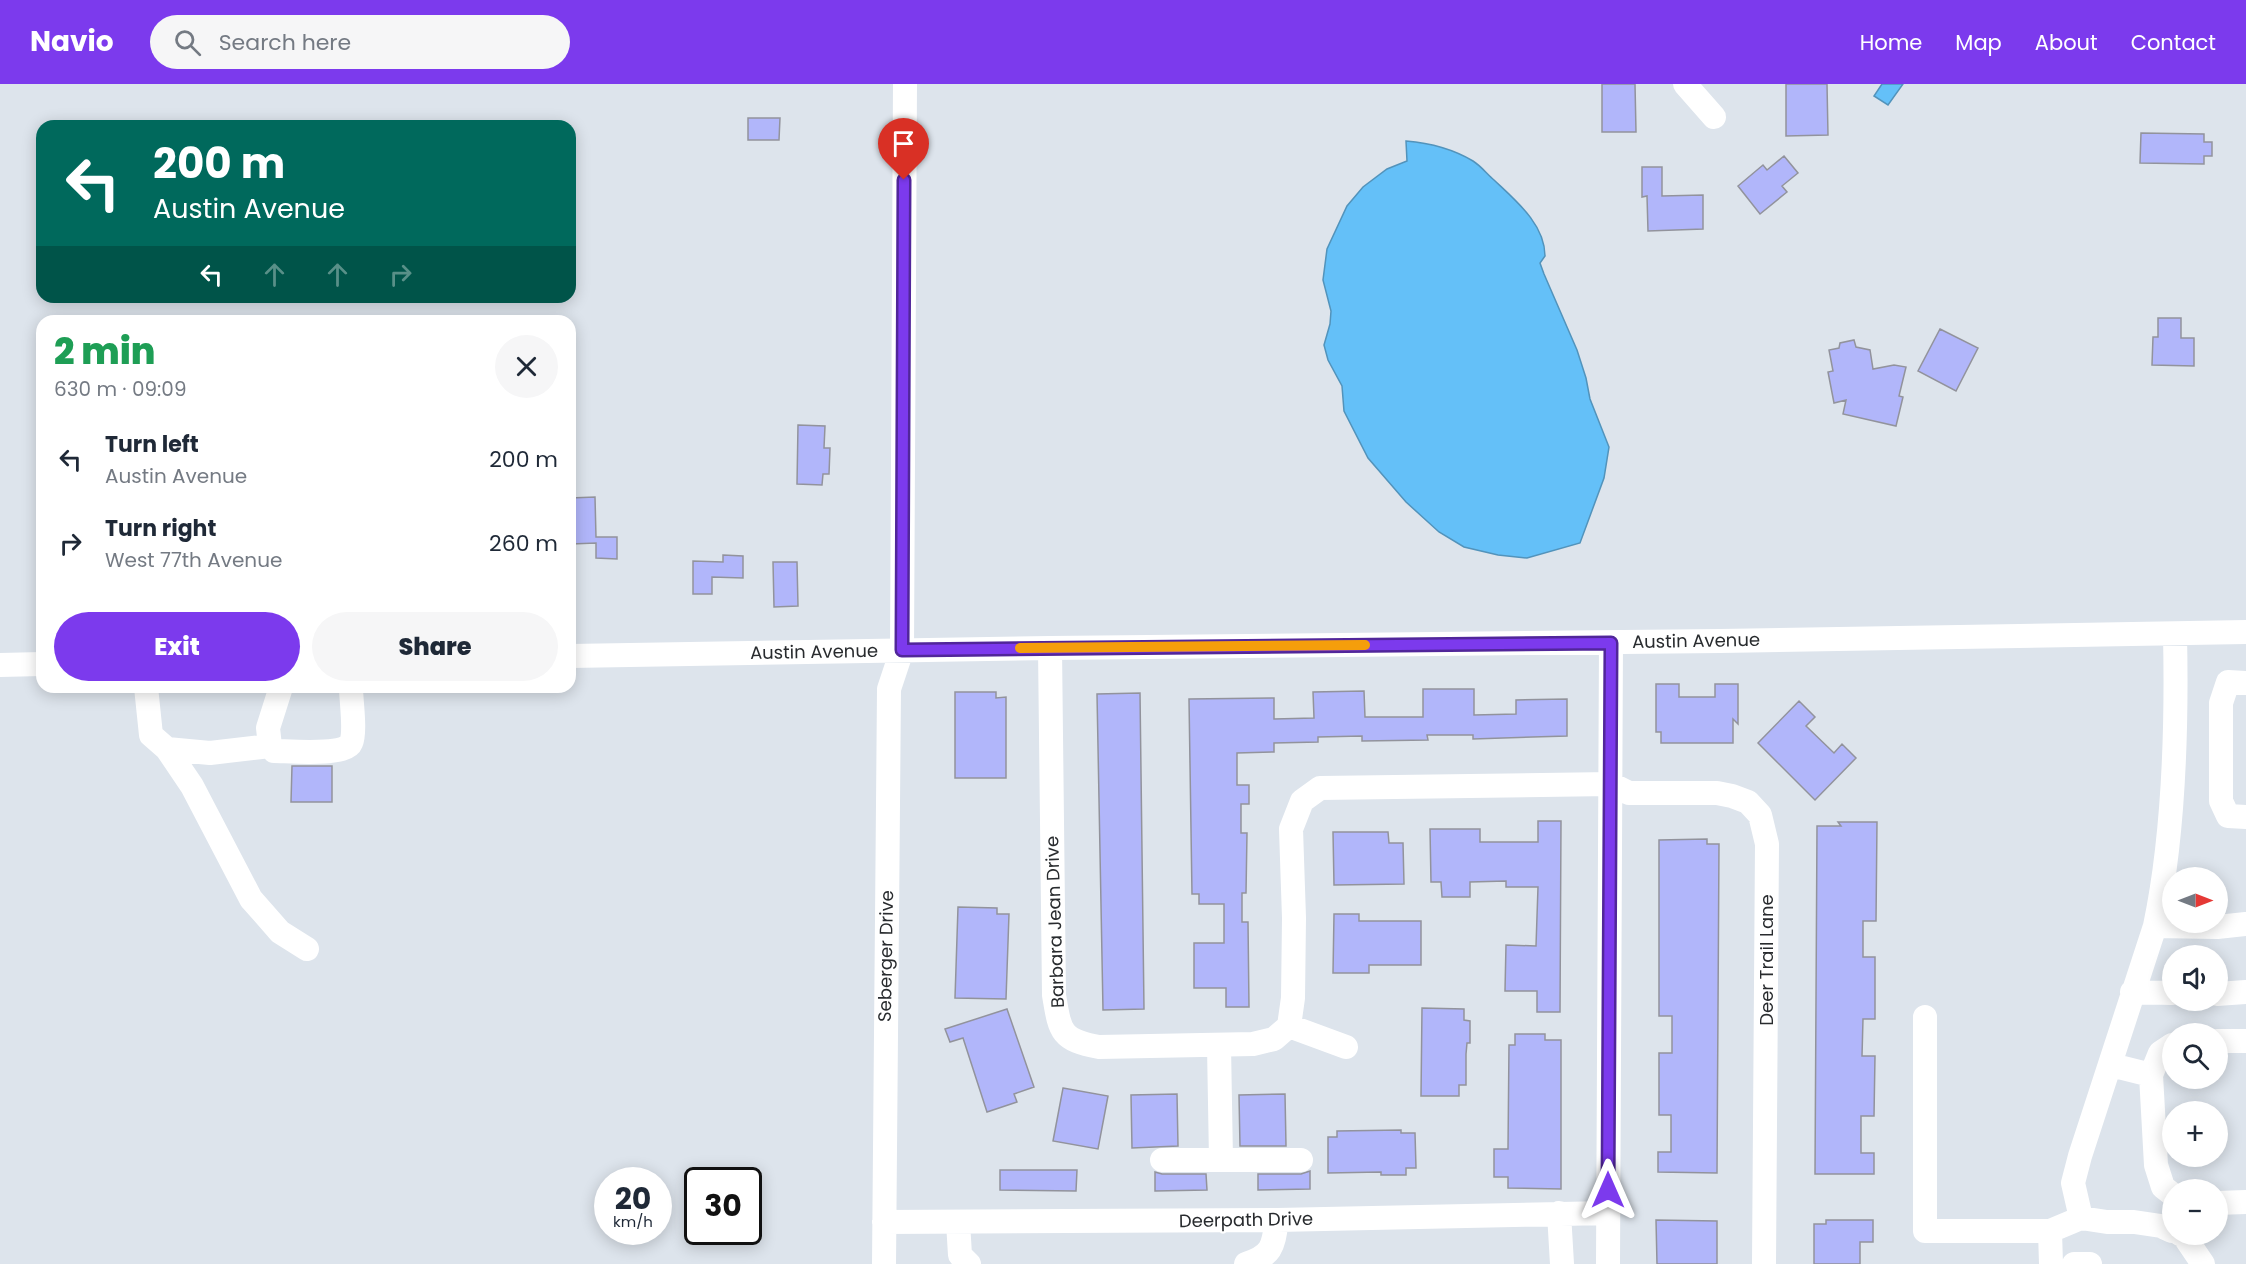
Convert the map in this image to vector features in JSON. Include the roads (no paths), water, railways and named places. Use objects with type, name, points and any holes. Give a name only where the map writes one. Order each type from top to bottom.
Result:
[{"type":"street","name":"Seberger Drive","points":[[884,1264],[889,689],[902,650],[905,84]]},
{"type":"street","points":[[1685,84],[1714,117]]},
{"type":"street","name":"Austin Avenue","points":[[576,656],[1050,648],[1611,643],[2246,632]]},
{"type":"street","points":[[2082,1218],[2073,1183],[2132,992],[2155,926],[2163,888],[2170,808],[2176,683],[2175,634]]},
{"type":"street","points":[[1608,1264],[1611,643]]},
{"type":"street","name":"Barbara Jean Drive","points":[[1050,648],[1054,995],[1059,1026],[1071,1039],[1099,1047],[1253,1044],[1274,1039],[1289,1026]]},
{"type":"street","points":[[0,665],[36,664]]},
{"type":"street","points":[[2246,683],[2228,682],[2221,703],[2221,801],[2228,816],[2246,817]]},
{"type":"street","points":[[147,693],[151,735],[167,749],[192,786],[251,899],[280,932],[307,949]]},
{"type":"street","points":[[279,693],[268,728],[270,746],[274,751],[331,751],[347,748],[353,736],[351,693]]},
{"type":"street","points":[[167,749],[210,753],[270,746]]},
{"type":"street","points":[[1346,1047],[1289,1026],[1293,987],[1291,830],[1302,801],[1320,788],[1611,784]]},
{"type":"street","name":"Deer Trail Lane","points":[[1611,784],[1629,793],[1717,793],[1732,796],[1748,802],[1760,815],[1765,829],[1767,844],[1764,1264]]},
{"type":"street","points":[[2155,926],[2217,927],[2246,924]]},
{"type":"street","points":[[2132,992],[2162,993]]},
{"type":"street","points":[[2228,993],[2246,992]]},
{"type":"street","points":[[1925,1017],[1925,1231],[2050,1231],[2082,1218],[2107,1222],[2134,1222],[2162,1227]]},
{"type":"street","points":[[1219,1046],[1221,1160]]},
{"type":"street","points":[[2111,1065],[2162,1056]]},
{"type":"street","points":[[2162,1083],[2156,1165],[2162,1184]]},
{"type":"street","points":[[1162,1160],[1301,1160]]},
{"type":"street","points":[[2228,1203],[2246,1202]]},
{"type":"street","name":"Deerpath Drive","points":[[884,1222],[1277,1220],[1608,1213]]},
{"type":"street","points":[[1558,1263],[1559,1214]]},
{"type":"street","points":[[1246,1264],[1261,1259],[1273,1248],[1277,1220]]},
{"type":"street","points":[[958,1222],[960,1255],[969,1264]]},
{"type":"street","points":[[2050,1231],[2051,1264]]},
{"type":"street","points":[[2190,1245],[2203,1264]]},
{"type":"street","points":[[2074,1264],[2090,1264]]},
{"type":"water","points":[[1882,84],[1903,84],[1888,105],[1874,96]]},
{"type":"water","points":[[1406,141],[1441,147],[1476,163],[1519,204],[1540,233],[1545,256],[1540,263],[1577,350],[1590,399],[1609,447],[1604,478],[1580,543],[1527,558],[1498,555],[1464,547],[1439,532],[1406,502],[1368,458],[1344,411],[1342,386],[1328,360],[1324,345],[1331,311],[1323,280],[1327,249],[1347,206],[1363,187],[1387,169],[1407,161]]}]
